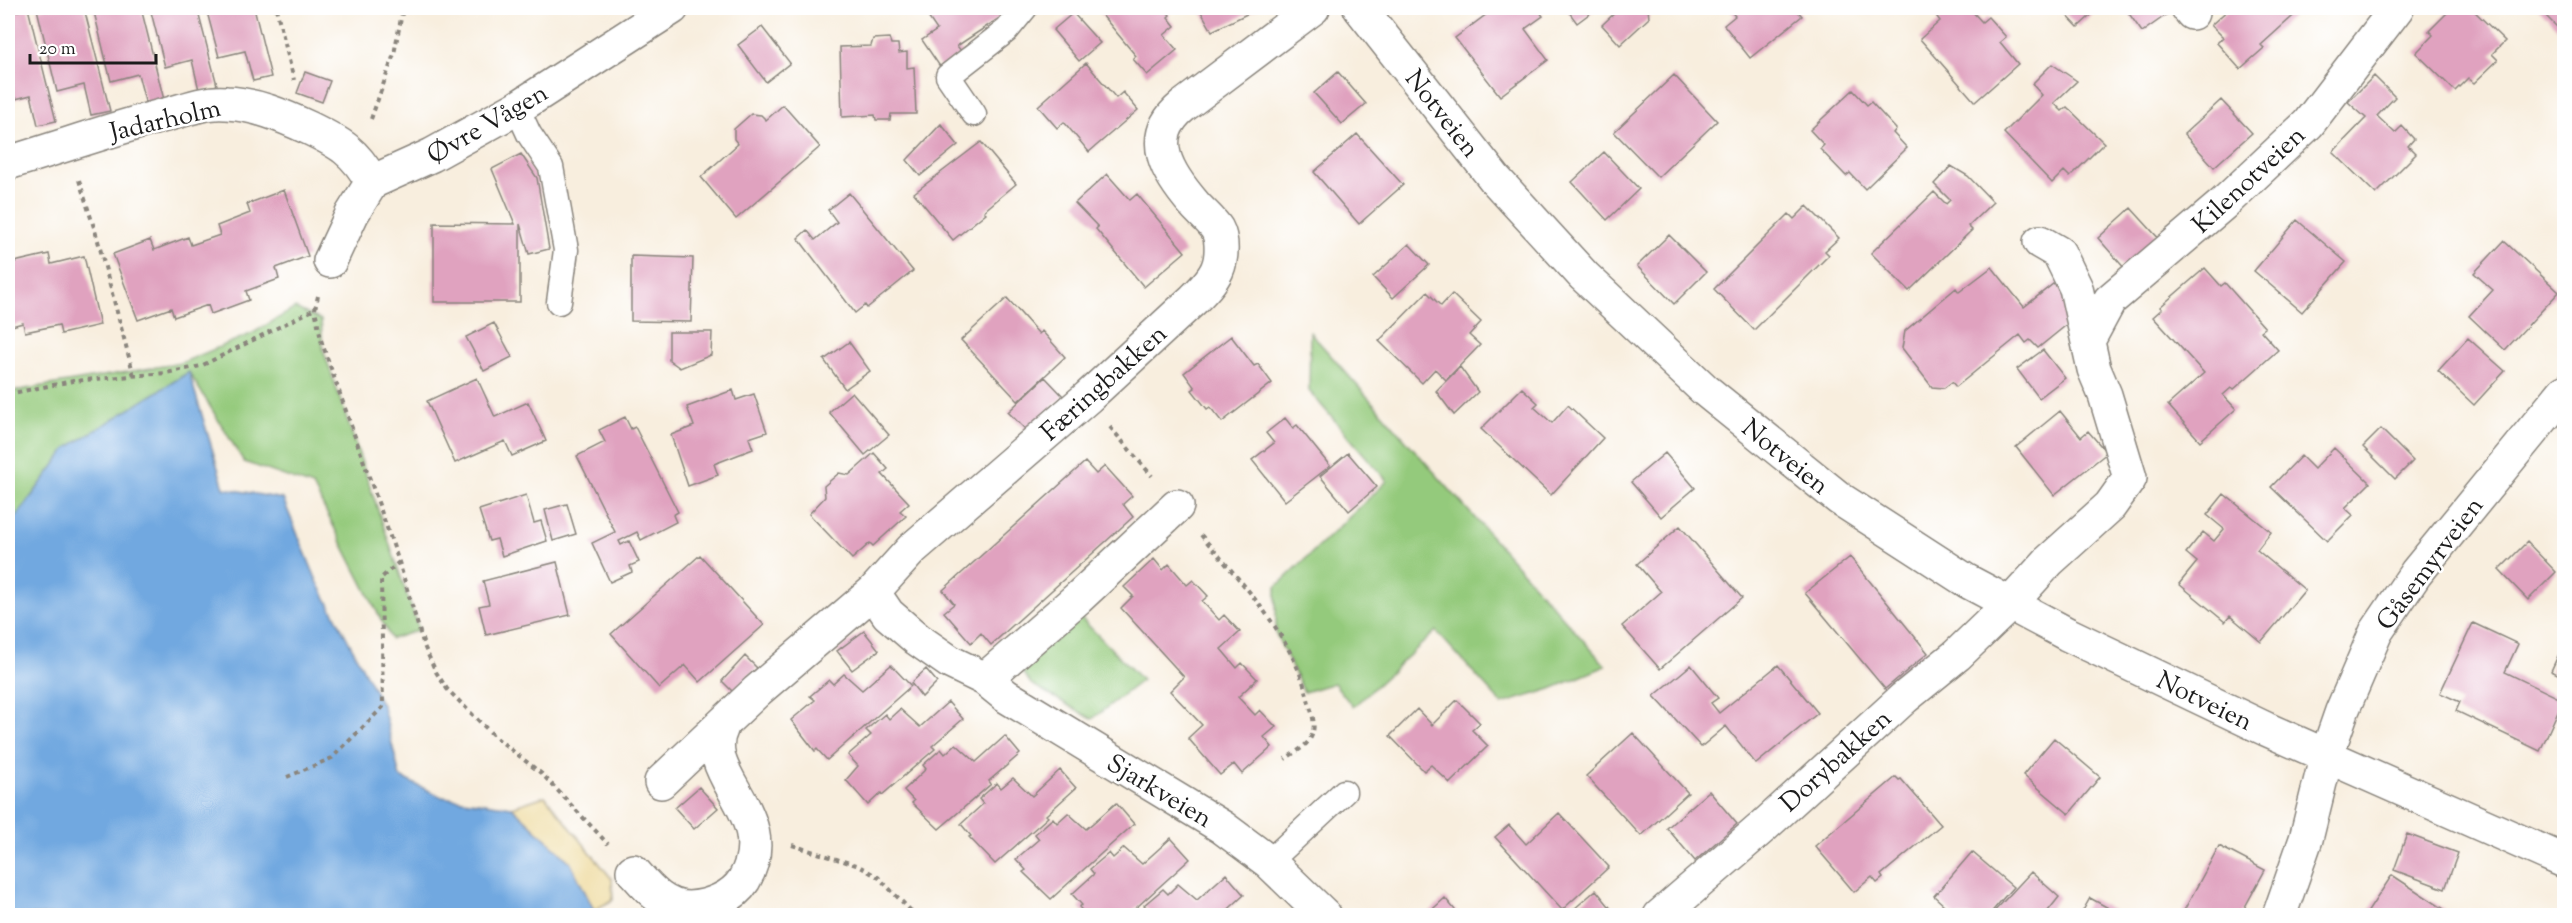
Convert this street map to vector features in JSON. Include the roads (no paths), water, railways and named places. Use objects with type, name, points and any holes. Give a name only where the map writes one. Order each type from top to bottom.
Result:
[{"type":"street","name":"Øvre Vågen","points":[[372,182],[432,155],[517,108],[672,8]]},
{"type":"street","name":"Færingbakken","points":[[661,782],[757,692],[873,592],[912,549],[1088,397],[1194,299],[1218,270],[1220,239],[1216,228],[1174,177],[1164,156],[1162,140],[1164,127],[1170,117],[1313,8]]},
{"type":"street","name":"Notveien","points":[[1360,8],[1474,153],[1544,234],[1618,311],[1742,421],[1840,499],[1959,576],[2194,696],[2565,861]]},
{"type":"street","name":"Kilenotveien","points":[[2089,339],[2110,300],[2223,204],[2308,124],[2397,8]]},
{"type":"street","name":"Jadarholm","points":[[8,163],[133,123],[197,106],[223,102],[246,105],[331,138],[355,155],[372,182]]},
{"type":"street","points":[[330,261],[352,214],[372,182]]},
{"type":"street","points":[[2010,604],[2049,561],[2110,506],[2130,478],[2105,395],[2094,369],[2076,288],[2059,253],[2040,242]]},
{"type":"street","name":"Gåsemyrveien","points":[[2328,754],[2342,711],[2376,632],[2416,573],[2565,392]]},
{"type":"street","points":[[985,679],[1078,598],[1177,506]]},
{"type":"street","name":"Sjarkveien","points":[[873,592],[888,614],[917,639],[950,662],[985,679],[1005,696],[1222,828],[1269,862],[1326,915]]},
{"type":"street","name":"Dorybakken","points":[[1660,915],[1764,826],[1904,698],[1957,655],[2010,604]]},
{"type":"street","points":[[633,871],[651,891],[659,909],[691,908],[726,898],[740,887],[750,870],[756,841],[745,808],[725,774],[718,753],[716,738],[722,727]]},
{"type":"street","points":[[2279,915],[2306,839],[2328,754]]},
{"type":"lane","points":[[974,114],[948,76],[1007,30],[1025,8]]},
{"type":"lane","points":[[517,108],[529,134],[551,167],[566,250],[559,302]]},
{"type":"lane","points":[[1269,862],[1344,792]]},
{"type":"water","points":[[189,372],[224,488],[283,499],[317,581],[383,707],[400,777],[442,797],[512,807],[570,862],[594,910],[590,915],[8,915],[8,528],[67,448]]}]
